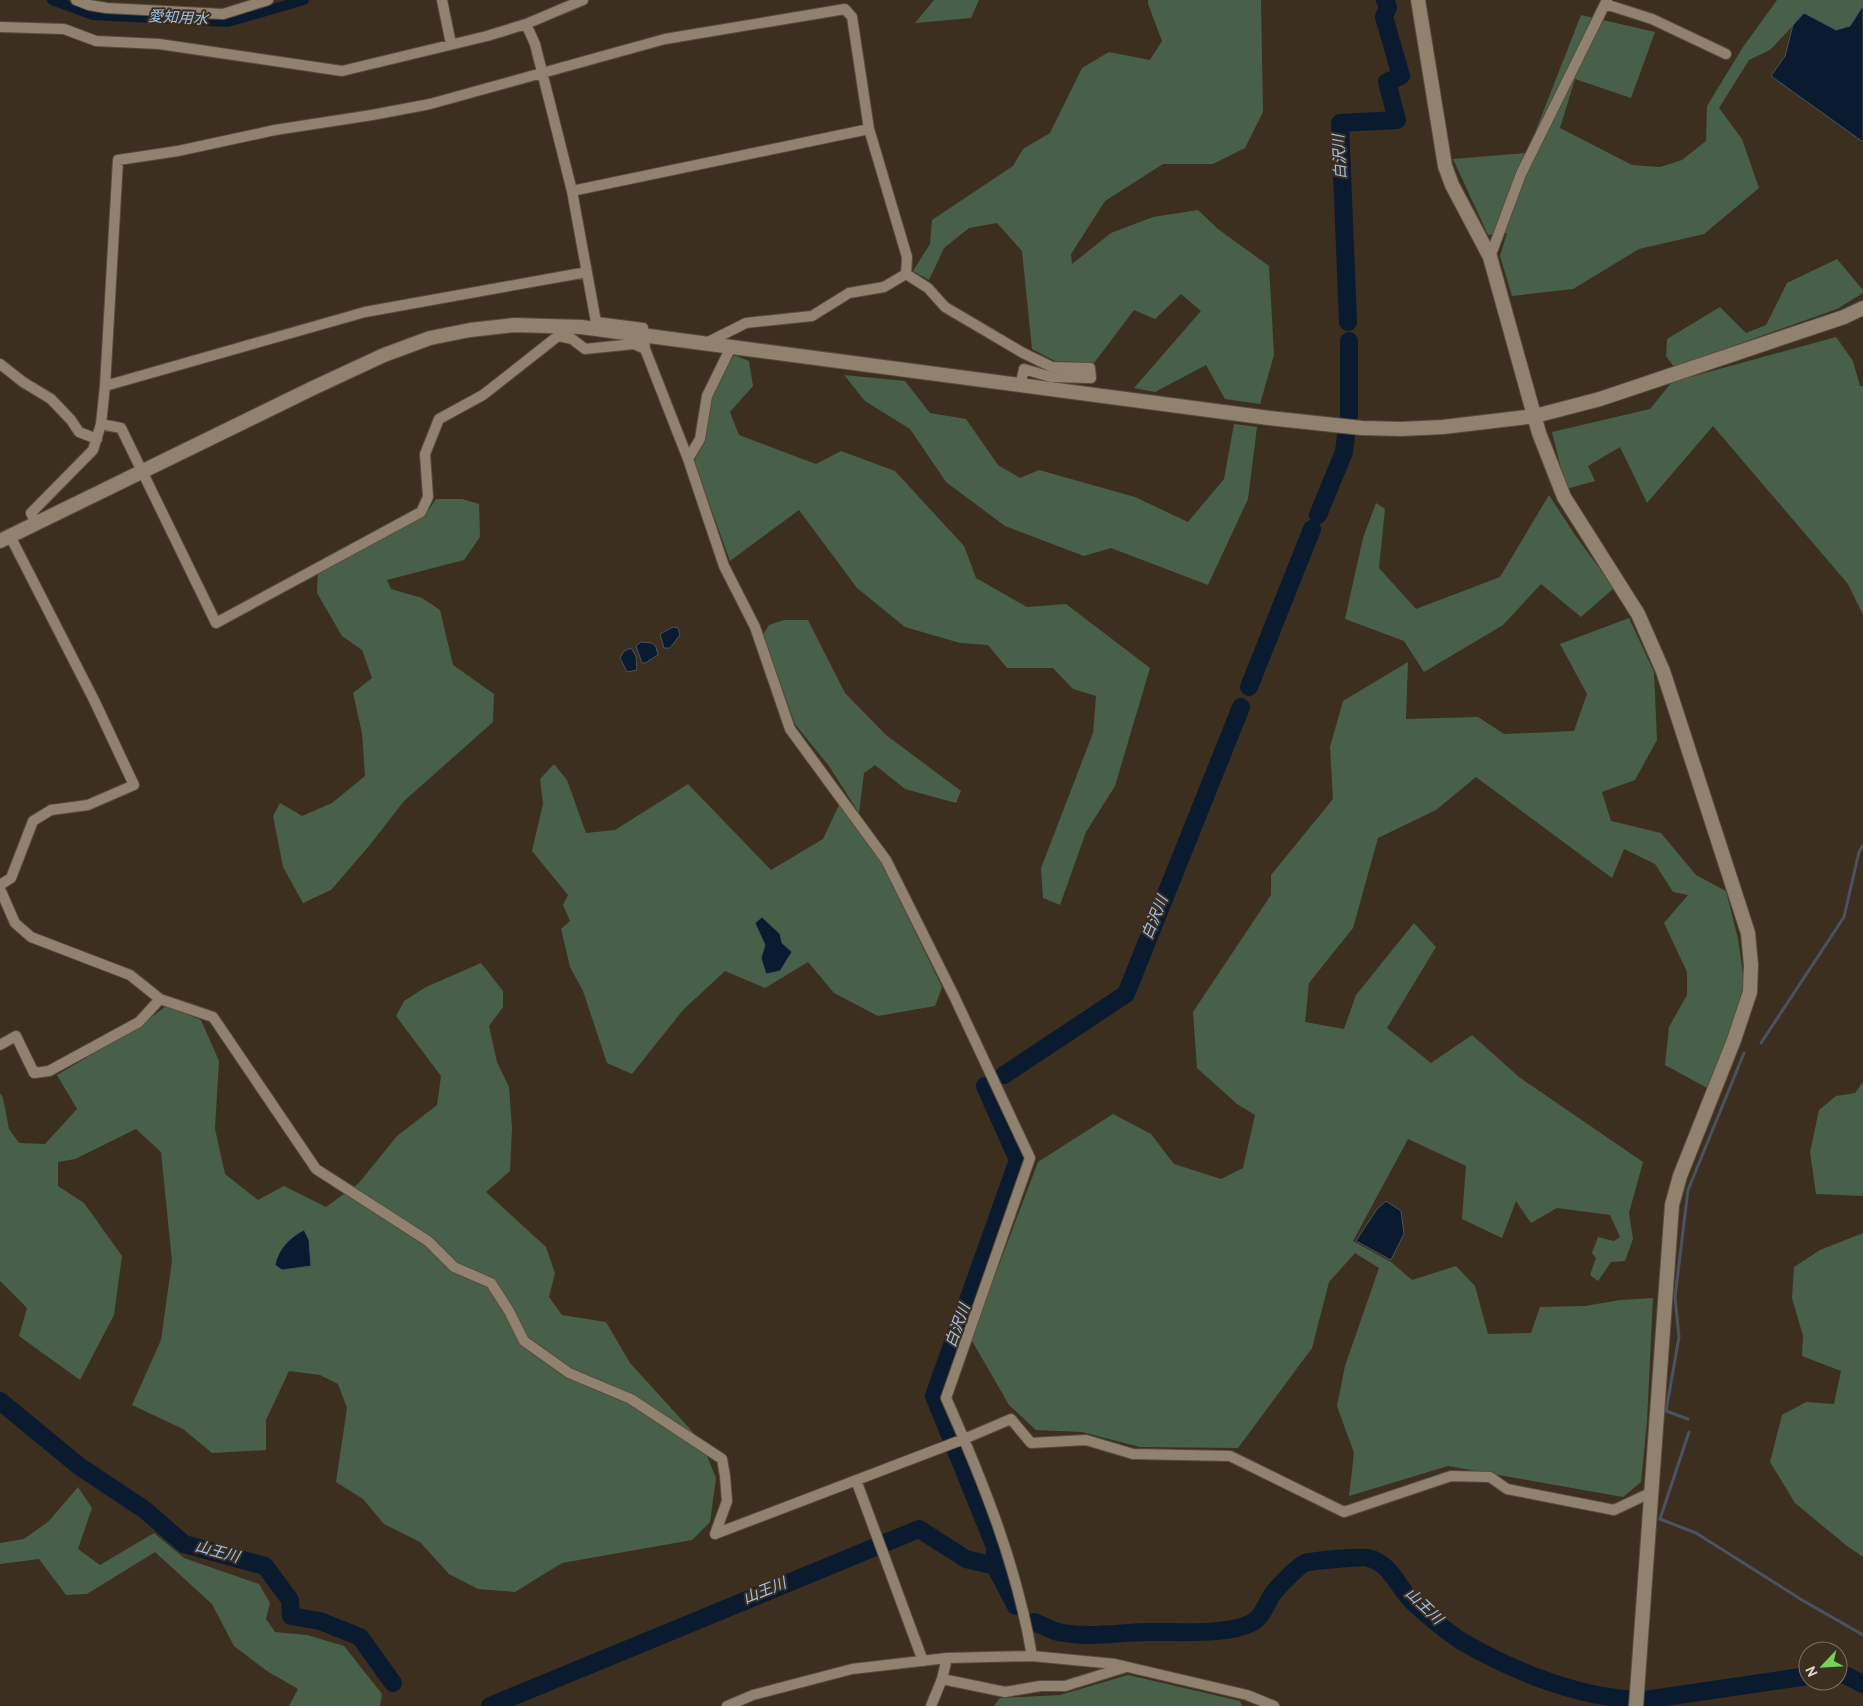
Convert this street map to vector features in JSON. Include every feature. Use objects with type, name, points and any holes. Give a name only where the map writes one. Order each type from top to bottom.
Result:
[{"type":"street","points":[[76,0],[107,8],[223,14],[268,0]]},
{"type":"street","points":[[442,0],[451,44]]},
{"type":"street","points":[[0,27],[64,29],[96,41],[159,44],[342,71],[487,36],[526,24],[583,0]]},
{"type":"street","points":[[1418,0],[1445,166],[1452,185],[1490,258],[1539,433],[1564,497],[1638,614],[1663,670],[1748,933],[1751,965],[1750,992],[1734,1040],[1680,1176],[1672,1205],[1636,1699]]},
{"type":"street","points":[[1490,258],[1521,174],[1606,2],[1652,19],[1726,54]]},
{"type":"street","points":[[36,523],[31,512],[93,450],[101,424],[105,386],[118,160],[178,151],[275,130],[430,104],[665,39],[845,9],[852,17],[869,129],[907,257],[906,274]]},
{"type":"street","points":[[526,24],[535,44],[572,191],[596,322],[643,328],[644,342],[688,459],[724,566],[755,627],[790,729],[886,860],[954,996],[1030,1158],[946,1398],[964,1439],[1010,1562],[1026,1618],[1032,1656]]},
{"type":"street","points":[[572,191],[869,129]]},
{"type":"street","points":[[105,386],[365,312],[587,272]]},
{"type":"street","points":[[705,344],[746,323],[812,316],[849,293],[884,287],[906,274]]},
{"type":"street","points":[[906,274],[928,288],[945,307],[1045,364],[1052,367],[1090,368],[1091,378],[1051,377],[1024,369],[1020,386]]},
{"type":"street","points":[[1650,1493],[1614,1510],[1508,1489],[1490,1477],[1451,1476],[1344,1512],[1230,1456],[1133,1454],[1086,1440],[1031,1443],[1011,1419],[964,1439],[715,1534],[727,1501],[722,1459],[631,1399],[569,1373],[524,1341],[509,1310],[491,1283],[454,1267],[428,1241],[316,1169],[213,1017],[160,999],[130,975],[31,937],[15,923],[0,887],[11,878],[33,821],[52,810],[88,805],[134,785],[94,700],[5,538],[384,355],[430,338],[470,330],[514,325],[581,327],[644,342],[705,344],[731,347],[1269,418],[1362,428],[1443,428],[1535,416],[1600,400],[1844,317],[1863,308]]},
{"type":"street","points":[[101,424],[121,428],[216,624],[422,512],[428,497],[425,454],[439,419],[483,394],[558,336],[572,339],[585,349],[644,342]]},
{"type":"street","points":[[688,459],[700,439],[707,396],[731,347]]},
{"type":"street","points":[[0,364],[23,382],[51,399],[71,420],[79,432],[96,438]]},
{"type":"street","points":[[0,1045],[16,1036],[34,1073],[49,1071],[138,1022],[160,999]]},
{"type":"street","points":[[856,1480],[923,1661]]},
{"type":"street","points":[[727,1706],[753,1695],[852,1669],[947,1658],[1032,1656],[1115,1664],[1247,1695],[1274,1706]]},
{"type":"street","points":[[931,1706],[942,1679],[947,1658]]},
{"type":"street","points":[[942,1679],[1005,1692],[1040,1686],[1065,1686],[1126,1667]]},
{"type":"street","points":[[1247,1695],[1250,1706]]},
{"type":"green space","points":[[934,0],[979,0],[971,18],[915,23]]},
{"type":"green space","points":[[1148,0],[1261,0],[1263,112],[1245,148],[1213,164],[1163,164],[1105,201],[1071,254],[1072,264],[1111,233],[1153,217],[1198,210],[1218,229],[1269,266],[1274,355],[1260,404],[1225,399],[1206,365],[1155,392],[1134,388],[1201,311],[1181,294],[1155,319],[1134,310],[1094,363],[1055,361],[1032,349],[1022,251],[997,223],[969,228],[944,248],[929,280],[913,271],[930,244],[932,220],[1013,166],[1023,149],[1050,133],[1082,68],[1109,52],[1150,60],[1162,41]]},
{"type":"green space","points":[[1777,0],[1863,0],[1863,6],[1850,26],[1836,30],[1804,14],[1770,50],[1749,60],[1719,108],[1742,139],[1759,188],[1704,234],[1639,249],[1573,289],[1512,296],[1500,256],[1507,233],[1488,235],[1453,159],[1527,153],[1581,15],[1655,32],[1631,98],[1575,79],[1560,128],[1632,165],[1660,167],[1682,160],[1706,141],[1707,106],[1743,47]]},
{"type":"green space","points":[[1837,259],[1863,290],[1863,293],[1837,309],[1674,367],[1666,356],[1667,339],[1720,307],[1746,333],[1766,325],[1787,283]]},
{"type":"green space","points":[[1836,337],[1853,361],[1860,386],[1863,386],[1863,615],[1848,584],[1713,426],[1647,503],[1620,447],[1588,466],[1595,481],[1566,489],[1552,432],[1650,409],[1672,382]]},
{"type":"green space","points":[[734,355],[749,361],[753,386],[730,412],[739,435],[816,464],[841,451],[895,471],[964,546],[976,578],[1027,607],[1066,604],[1150,668],[1115,786],[1086,832],[1060,905],[1043,898],[1041,868],[1093,733],[1096,696],[1073,689],[1053,668],[1007,668],[988,645],[960,643],[905,627],[857,588],[799,510],[730,561],[694,461],[706,440],[710,398]]},
{"type":"green space","points":[[844,375],[905,381],[930,413],[966,419],[998,465],[1020,478],[1039,470],[1135,497],[1188,522],[1224,479],[1234,424],[1257,427],[1248,499],[1208,585],[1111,548],[1084,556],[1005,526],[946,482],[910,429],[865,401]]},
{"type":"green space","points":[[1549,495],[1575,535],[1614,588],[1581,617],[1541,584],[1503,625],[1424,672],[1404,641],[1345,619],[1363,538],[1376,503],[1385,509],[1379,568],[1416,609],[1500,577]]},
{"type":"green space","points":[[436,499],[462,499],[479,504],[480,537],[464,560],[387,580],[391,589],[422,598],[440,610],[453,665],[494,694],[493,722],[404,801],[331,890],[303,903],[283,867],[273,816],[280,803],[302,816],[332,803],[365,776],[362,733],[353,693],[372,678],[362,650],[342,636],[317,593],[318,570],[425,515]]},
{"type":"green space","points":[[1629,618],[1654,672],[1657,740],[1635,780],[1602,792],[1611,821],[1661,833],[1696,875],[1726,891],[1738,939],[1744,982],[1734,1021],[1709,1089],[1665,1065],[1669,1027],[1687,995],[1687,972],[1664,923],[1688,895],[1673,892],[1655,864],[1624,849],[1612,878],[1476,777],[1436,810],[1378,838],[1353,928],[1309,983],[1305,1022],[1344,1029],[1356,995],[1414,923],[1436,947],[1387,1028],[1431,1063],[1472,1035],[1519,1077],[1643,1162],[1629,1213],[1633,1239],[1625,1261],[1611,1262],[1598,1281],[1590,1275],[1596,1258],[1592,1253],[1598,1237],[1614,1241],[1620,1237],[1610,1215],[1557,1208],[1531,1223],[1516,1201],[1502,1238],[1462,1219],[1466,1166],[1408,1139],[1353,1241],[1391,1262],[1412,1280],[1456,1266],[1475,1286],[1488,1334],[1531,1333],[1540,1307],[1585,1306],[1620,1300],[1653,1298],[1647,1421],[1641,1482],[1623,1497],[1448,1466],[1349,1496],[1354,1453],[1337,1406],[1345,1366],[1379,1268],[1355,1253],[1329,1282],[1312,1348],[1238,1448],[1140,1447],[1082,1432],[1036,1430],[1009,1405],[971,1339],[1038,1162],[1113,1114],[1151,1134],[1174,1164],[1221,1179],[1243,1168],[1255,1115],[1237,1104],[1197,1068],[1193,1012],[1271,895],[1271,875],[1333,799],[1330,747],[1343,701],[1408,662],[1406,719],[1478,717],[1504,734],[1574,731],[1587,694],[1560,644]]},
{"type":"green space","points":[[784,620],[808,620],[845,693],[886,735],[961,791],[956,803],[905,789],[875,765],[864,773],[859,813],[829,766],[795,724],[763,635],[769,625]]},
{"type":"green space","points":[[554,764],[567,780],[586,833],[615,830],[688,784],[771,870],[823,839],[839,805],[879,857],[942,987],[935,1006],[878,1016],[834,993],[808,962],[765,988],[725,971],[683,1010],[632,1074],[607,1063],[583,991],[570,967],[561,929],[570,921],[563,905],[568,895],[532,851],[543,804],[540,779]]},
{"type":"green space","points":[[481,963],[503,991],[503,1007],[489,1026],[497,1062],[509,1087],[512,1128],[510,1171],[486,1192],[546,1247],[555,1273],[549,1297],[562,1315],[606,1322],[630,1363],[701,1441],[716,1478],[710,1522],[692,1540],[562,1563],[515,1592],[478,1589],[449,1574],[420,1542],[384,1524],[363,1499],[336,1482],[347,1408],[338,1384],[320,1375],[289,1371],[266,1420],[266,1450],[212,1453],[183,1429],[132,1405],[161,1340],[172,1261],[161,1152],[136,1129],[75,1159],[58,1162],[58,1186],[84,1203],[122,1256],[114,1315],[80,1380],[19,1336],[27,1308],[0,1281],[0,1093],[3,1098],[9,1129],[19,1143],[45,1144],[77,1109],[57,1075],[140,1026],[166,1006],[201,1020],[219,1061],[215,1129],[225,1174],[258,1200],[284,1186],[326,1207],[359,1183],[397,1136],[437,1105],[441,1076],[396,1016],[404,1001],[426,987]]},
{"type":"green space","points":[[1863,1082],[1863,1196],[1816,1194],[1810,1152],[1819,1110],[1836,1096],[1855,1093]]},
{"type":"green space","points":[[1863,1233],[1863,1557],[1795,1503],[1770,1462],[1782,1415],[1806,1402],[1834,1404],[1841,1371],[1802,1356],[1803,1336],[1792,1298],[1794,1267],[1820,1250]]},
{"type":"green space","points":[[78,1487],[92,1508],[78,1549],[100,1565],[154,1533],[184,1558],[259,1584],[270,1603],[266,1619],[275,1632],[307,1635],[344,1646],[382,1694],[380,1706],[289,1706],[298,1689],[267,1671],[234,1646],[212,1604],[155,1552],[87,1594],[66,1595],[39,1559],[0,1564],[0,1543],[24,1539],[49,1521]]},
{"type":"green space","points":[[1128,1675],[1240,1701],[1242,1706],[994,1706],[1000,1698],[1060,1695]]},
{"type":"water","points":[[1863,6],[1863,142],[1771,76],[1785,56],[1793,25],[1804,13],[1836,30],[1850,26]]},
{"type":"water","points":[[673,627],[678,628],[680,635],[670,648],[664,648],[660,634]]},
{"type":"water","points":[[641,642],[652,643],[656,647],[658,655],[642,663],[636,646]]},
{"type":"water","points":[[631,648],[636,656],[637,670],[627,672],[620,658],[624,651]]},
{"type":"water","points":[[762,917],[780,934],[782,943],[792,952],[780,971],[766,974],[761,958],[765,945],[755,923]]},
{"type":"water","points":[[1386,1201],[1401,1211],[1404,1234],[1391,1260],[1356,1241],[1377,1209]]},
{"type":"water","points":[[304,1230],[309,1240],[311,1266],[282,1270],[275,1265],[279,1254],[289,1240]]},
{"type":"waterway","name":"愛知用水","points":[[52,0],[93,15],[228,22],[304,0]]},
{"type":"waterway","name":"白沢川","points":[[1348,322],[1340,123],[1397,120],[1387,82],[1401,76],[1384,17],[1388,7],[1385,0]]},
{"type":"waterway","name":"白沢川","points":[[1349,341],[1349,416]]},
{"type":"waterway","name":"白沢川","points":[[1318,515],[1344,452],[1346,436]]},
{"type":"waterway","name":"白沢川","points":[[1249,687],[1312,529]]},
{"type":"waterway","name":"白沢川","points":[[1004,1075],[1126,994],[1241,707]]},
{"type":"waterway","points":[[1761,1043],[1844,917],[1859,852],[1863,845]]},
{"type":"waterway","points":[[1688,1419],[1666,1411],[1679,1337],[1675,1297],[1688,1190],[1744,1053]]},
{"type":"waterway","name":"白沢川","points":[[985,1086],[1018,1160],[934,1396],[995,1547],[995,1566],[1016,1606]]},
{"type":"waterway","name":"山王川","points":[[0,1401],[79,1466],[145,1510],[184,1544],[265,1566],[290,1600],[291,1616],[320,1621],[360,1637],[393,1683]]},
{"type":"waterway","points":[[1689,1432],[1660,1519],[1696,1533],[1802,1600],[1863,1635]]},
{"type":"waterway","name":"山王川","points":[[490,1706],[919,1529],[966,1559],[995,1566]]},
{"type":"waterway","name":"山王川","points":[[1034,1622],[1058,1632],[1080,1635],[1202,1632],[1233,1629],[1256,1620],[1274,1592],[1305,1563],[1336,1559],[1368,1558],[1383,1565],[1413,1602],[1463,1642],[1527,1674],[1574,1690],[1622,1699],[1645,1700],[1798,1677]]},
{"type":"waterway","name":"山王川","points":[[1848,1676],[1863,1684]]}]
